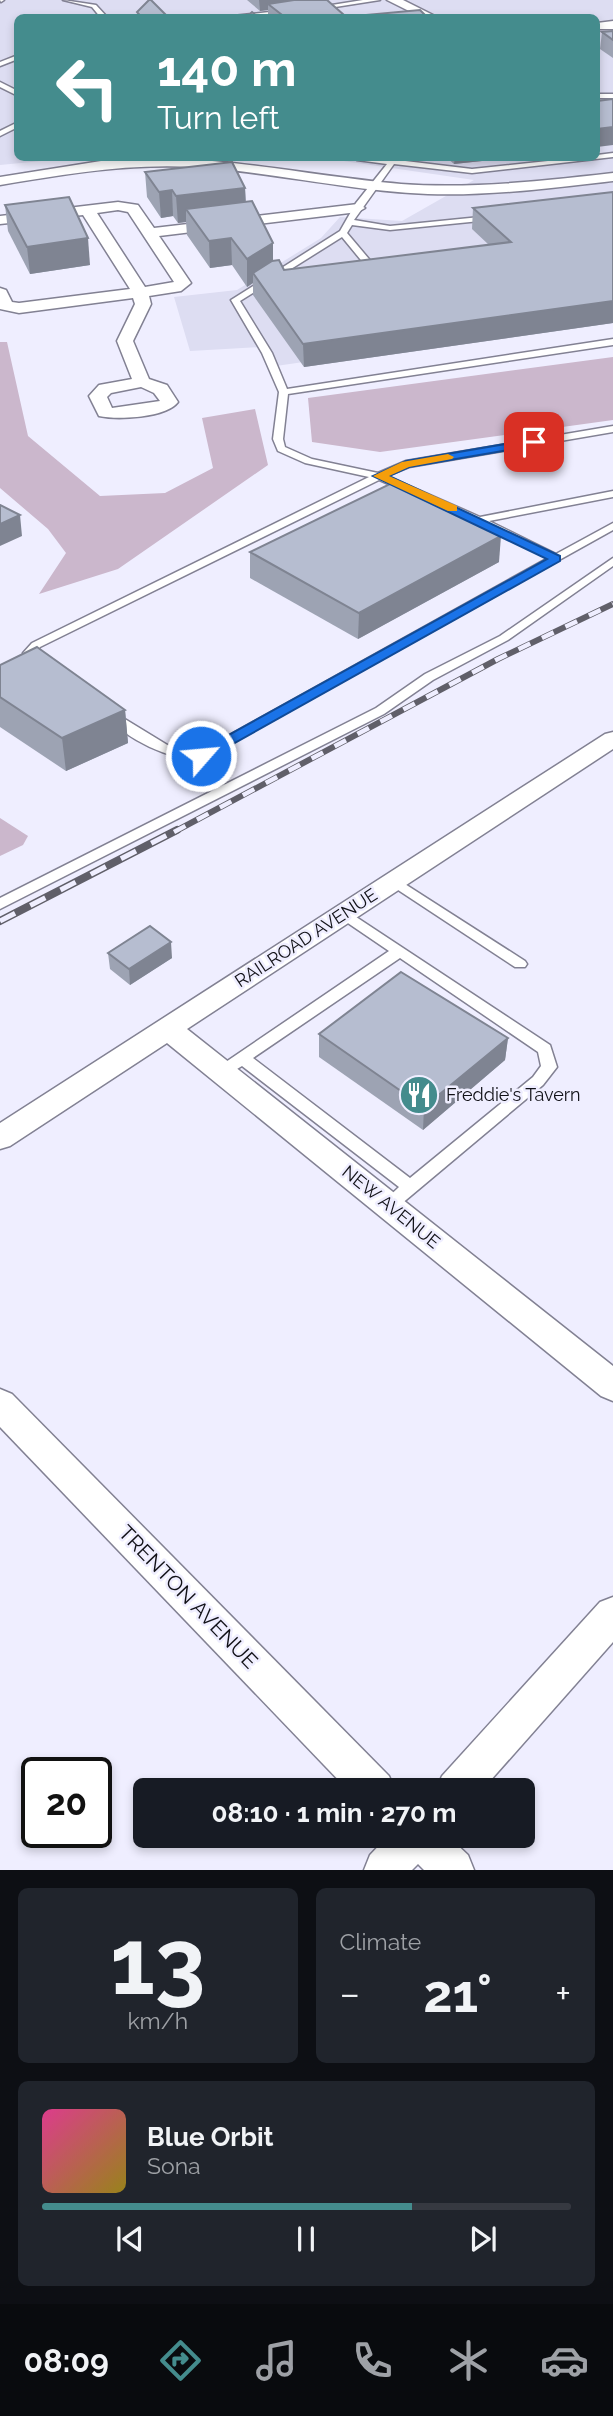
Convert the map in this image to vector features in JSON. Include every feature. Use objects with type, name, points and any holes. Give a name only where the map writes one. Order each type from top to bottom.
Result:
[{"type":"street","points":[[393,0],[425,14]]},
{"type":"street","points":[[0,220],[14,196],[85,167],[164,162],[214,164],[372,186],[469,191],[613,177]]},
{"type":"street","points":[[0,293],[6,306],[19,308],[175,288],[183,283],[133,208],[118,206],[87,209],[14,196]]},
{"type":"street","points":[[149,233],[358,208]]},
{"type":"street","points":[[87,209],[139,292],[143,304],[125,341],[142,382]]},
{"type":"street","name":"RAILROAD AVENUE","points":[[0,1138],[613,739]]},
{"type":"street","name":"NEW AVENUE","points":[[168,1028],[232,1065],[399,1196],[613,1386]]},
{"type":"street","name":"TRENTON AVENUE","points":[[0,1404],[363,1778]]},
{"type":"street","points":[[467,1778],[613,1615]]},
{"type":"street","points":[[385,1870],[406,1848]]},
{"type":"street","points":[[430,1848],[453,1870]]},
{"type":"lane","points":[[66,0],[94,6],[101,14]]},
{"type":"lane","points":[[308,9],[377,0]]},
{"type":"lane","points":[[264,14],[295,10]]},
{"type":"lane","points":[[392,161],[372,186],[343,233],[235,300],[267,353],[284,392],[278,439],[281,449],[309,461],[379,476],[479,520],[556,558]]},
{"type":"lane","points":[[400,161],[472,171],[564,161]]},
{"type":"lane","points":[[350,222],[390,228],[503,217]]},
{"type":"lane","points":[[343,233],[372,267],[346,270]]},
{"type":"lane","points":[[268,280],[294,277]]},
{"type":"lane","points":[[284,392],[613,342]]},
{"type":"lane","points":[[39,670],[28,663],[29,653],[36,645],[406,464],[611,431]]},
{"type":"lane","points":[[479,520],[613,494]]},
{"type":"lane","points":[[96,707],[165,751],[201,756],[613,526]]},
{"type":"lane","points":[[0,904],[380,711],[429,677],[503,638],[613,561]]},
{"type":"lane","points":[[394,881],[520,964]]},
{"type":"lane","points":[[344,914],[545,1049],[549,1067],[538,1081],[399,1196]]},
{"type":"lane","points":[[232,1065],[400,951]]},
{"type":"shaded area","points":[[0,0],[613,0],[613,317],[276,366],[262,347],[190,351],[174,297],[237,290],[321,238],[340,217],[402,221],[474,180],[344,161],[600,161],[600,14],[14,14],[14,161],[42,161],[0,165]]},
{"type":"shaded area","points":[[0,342],[7,342],[28,436],[100,496],[165,493],[213,468],[202,418],[255,409],[268,465],[118,569],[39,594],[66,553],[48,529],[0,488]]},
{"type":"shaded area","points":[[613,357],[613,420],[380,452],[312,442],[308,398]]},
{"type":"shaded area","points":[[0,818],[28,836],[23,845],[0,856]]},
{"type":"building","points":[[151,0],[165,14],[139,14],[137,12]]},
{"type":"building","points":[[294,0],[327,0],[343,14],[281,14],[268,4]]},
{"type":"building","points":[[420,10],[424,14],[376,14]]},
{"type":"building","points":[[613,31],[613,40],[602,32]]},
{"type":"building","points":[[613,99],[613,127],[600,129],[600,101]]},
{"type":"building","points":[[232,162],[245,188],[176,196],[172,190],[159,192],[145,172]]},
{"type":"building","points":[[613,192],[613,301],[303,344],[253,273],[272,261],[279,260],[284,270],[511,242],[473,208]]},
{"type":"building","points":[[69,197],[88,238],[27,247],[5,205]]},
{"type":"building","points":[[252,201],[273,243],[247,259],[231,238],[209,241],[186,209]]},
{"type":"building","points":[[394,482],[501,536],[359,613],[250,552]]},
{"type":"building","points":[[0,505],[20,515],[0,524]]},
{"type":"building","points":[[37,647],[125,710],[62,738],[0,697],[0,665]]},
{"type":"building","points":[[150,926],[171,942],[129,969],[108,953]]},
{"type":"building","name":"Freddie's Tavern","points":[[401,972],[508,1038],[424,1107],[319,1034]]},
{"type":"railway","points":[[174,832],[498,659],[613,604]]},
{"type":"railway","points":[[0,921],[177,830]]},
{"type":"slow traffic","points":[[448,457],[406,464],[379,476],[452,509]]},
{"type":"place","name":"Freddie's Tavern","points":[[419,1095]]},
{"type":"route","points":[[201,756],[556,558],[479,520],[379,476],[406,464],[534,442]]}]
